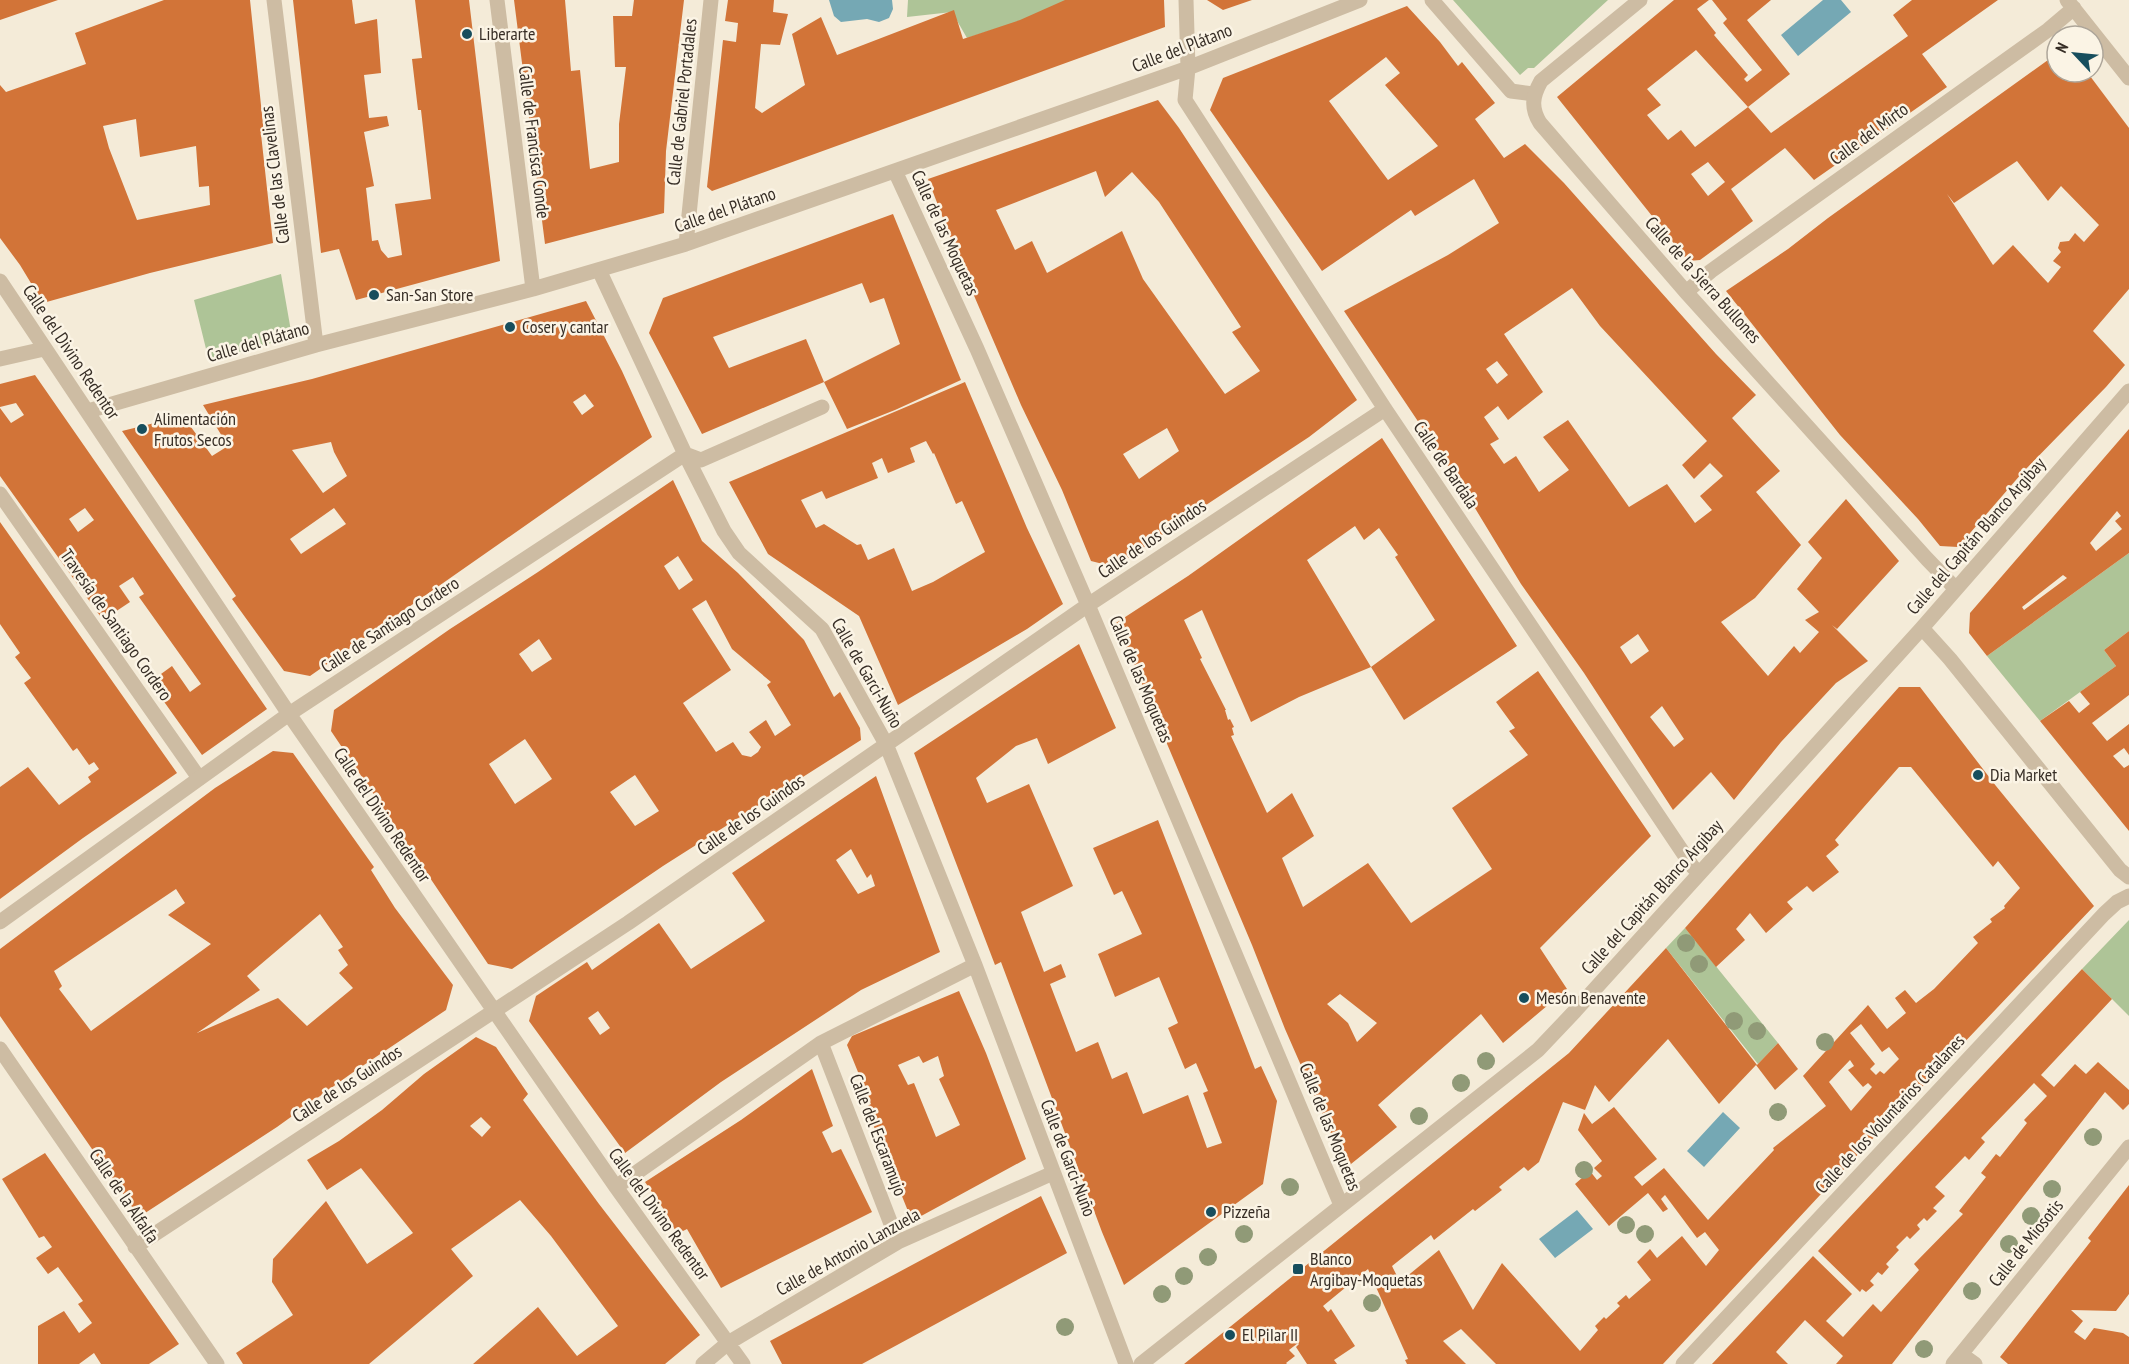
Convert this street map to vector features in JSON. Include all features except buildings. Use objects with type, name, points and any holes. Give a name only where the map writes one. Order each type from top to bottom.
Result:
[{"type":"street","name":"Calle de las Clavelinas","points":[[274,0],[316,345]]},
{"type":"street","name":"Calle de Francisca Conde","points":[[497,0],[533,289]]},
{"type":"street","name":"Calle de Gabriel Portadales","points":[[686,244],[711,0]]},
{"type":"street","name":"Calle de Bardala","points":[[1186,0],[1188,68],[1185,100],[1385,409],[1692,866],[1699,873]]},
{"type":"street","name":"Calle del Plátano","points":[[88,411],[316,345],[533,289],[686,244],[1188,68],[1360,0]]},
{"type":"street","points":[[1432,0],[1511,91],[1533,94],[1541,81],[1640,0]]},
{"type":"street","points":[[2071,4],[2129,78]]},
{"type":"street","name":"Calle del Mirto","points":[[1686,292],[2048,30],[2071,4]]},
{"type":"street","name":"Calle de la Sierra Bullones","points":[[1533,94],[1533,112],[1540,123],[1686,292],[1956,589]]},
{"type":"street","name":"Calle de las Moquetas","points":[[896,171],[977,349],[1088,605],[1341,1205]]},
{"type":"street","name":"Calle de Garci-Nuño","points":[[599,270],[685,454],[724,531],[739,553],[822,629],[886,744],[975,965],[1126,1364]]},
{"type":"street","name":"Calle del Divino Redentor","points":[[0,281],[289,714],[616,1187],[743,1364]]},
{"type":"street","points":[[0,358],[44,349]]},
{"type":"street","name":"Calle del Capitán Blanco Argibay","points":[[1141,1364],[1538,1050],[1922,628],[2129,390]]},
{"type":"street","points":[[685,454],[701,460],[822,407]]},
{"type":"street","name":"Calle de los Guindos","points":[[135,1247],[708,870],[1088,605],[1385,409]]},
{"type":"street","name":"Calle de Santiago Cordero","points":[[0,922],[289,714],[685,454]]},
{"type":"street","name":"Travesía de Santiago Cordero","points":[[0,494],[199,778]]},
{"type":"street","points":[[1922,628],[1950,659],[2120,870],[2129,877]]},
{"type":"street","name":"Calle de los Voluntarios Catalanes","points":[[1683,1364],[2104,914],[2117,902],[2129,896]]},
{"type":"street","points":[[616,1187],[821,1043],[975,965]]},
{"type":"street","name":"Calle del Escaramujo","points":[[821,1043],[898,1242]]},
{"type":"street","name":"Calle de la Alfalfa","points":[[0,1049],[217,1364]]},
{"type":"street","name":"Calle de Miosotis","points":[[1957,1359],[2129,1147]]},
{"type":"street","name":"Calle de Antonio Lanzuela","points":[[703,1364],[728,1343],[898,1242],[1053,1173]]},
{"type":"street","points":[[1957,1359],[1975,1364]]},
{"type":"green space","points":[[908,0],[1087,0],[967,38],[952,12],[907,17]]},
{"type":"green space","points":[[1453,0],[1608,0],[1534,68],[1528,68],[1520,75]]},
{"type":"green space","points":[[281,274],[292,337],[209,361],[194,300]]},
{"type":"green space","points":[[2129,553],[2129,631],[2104,650],[2116,666],[2040,721],[1987,656]]},
{"type":"green space","points":[[2129,920],[2129,1016],[2082,969]]},
{"type":"green space","points":[[1685,928],[1778,1043],[1758,1064],[1666,948]]},
{"type":"water","points":[[829,0],[892,0],[893,9],[889,18],[879,22],[867,19],[841,22],[834,16]]},
{"type":"water","points":[[1823,0],[1841,0],[1851,12],[1798,56],[1781,35]]},
{"type":"water","points":[[1723,1112],[1740,1128],[1704,1167],[1687,1151]]},
{"type":"water","points":[[1577,1210],[1593,1229],[1555,1258],[1539,1239]]},
{"type":"place","name":"Liberarte","points":[[467,34]]},
{"type":"place","name":"San-San Store","points":[[374,295]]},
{"type":"place","name":"Coser y cantar","points":[[510,327]]},
{"type":"place","name":"Alimentación Frutos Secos","points":[[142,429]]},
{"type":"place","name":"Dia Market","points":[[1978,775]]},
{"type":"place","name":"Mesón Benavente","points":[[1524,998]]},
{"type":"place","name":"Pizzeña","points":[[1211,1212]]},
{"type":"place","name":"Blanco Argibay-Moquetas","points":[[1298,1269]]},
{"type":"place","name":"El PiIar II","points":[[1230,1335]]}]
